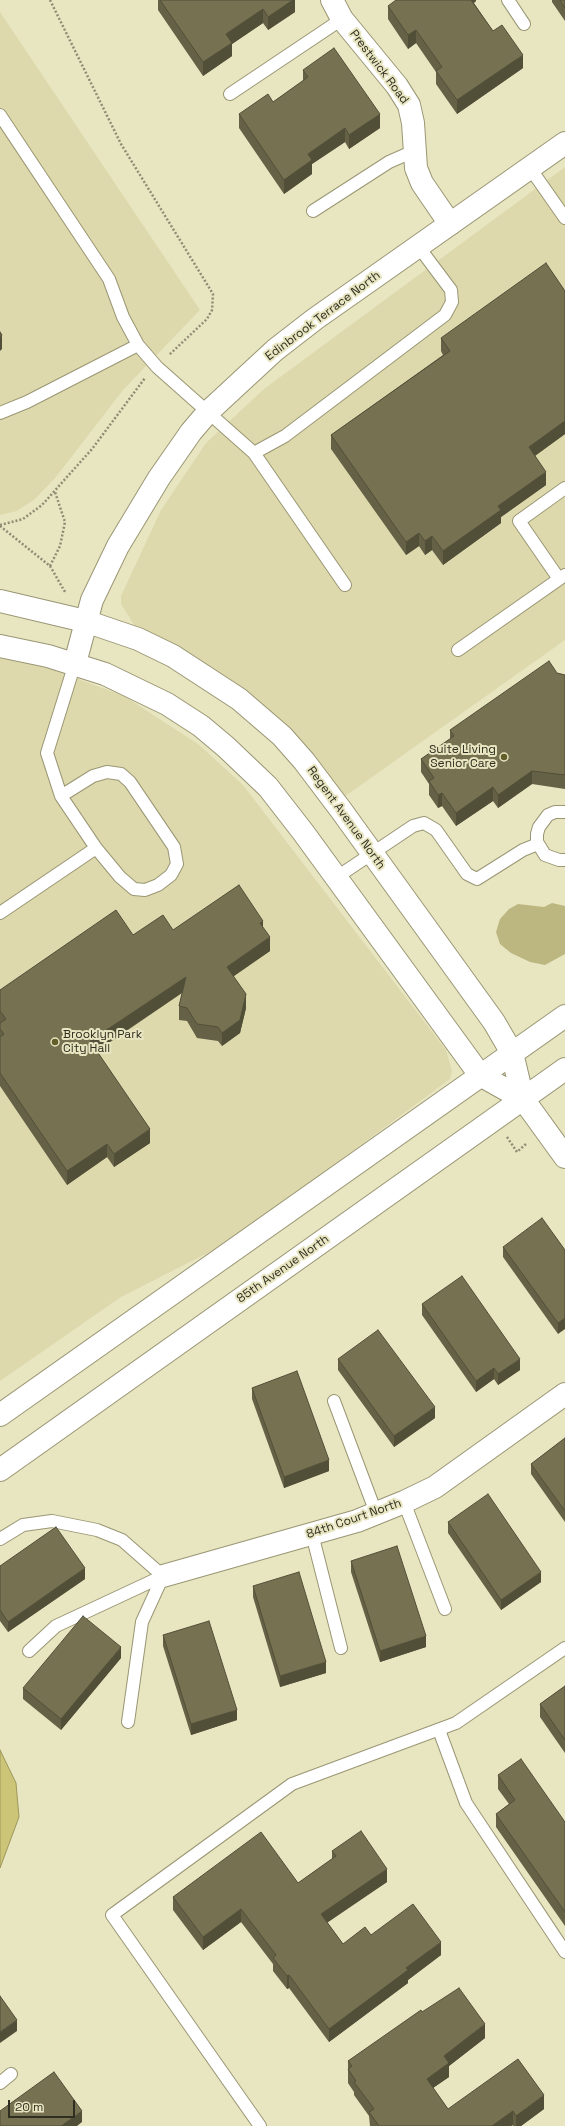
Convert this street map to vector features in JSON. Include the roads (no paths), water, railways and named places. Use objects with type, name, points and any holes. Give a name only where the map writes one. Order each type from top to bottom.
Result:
[{"type":"street","name":"Prestwick Road","points":[[337,9],[409,105],[413,123],[416,168],[422,183],[450,224]]},
{"type":"street","name":"Edinbrook Terrace North","points":[[75,663],[85,621],[95,592],[136,514],[191,432],[208,412],[275,350],[315,319],[565,143]]},
{"type":"street","points":[[0,601],[85,621]]},
{"type":"street","name":"Regent Avenue North","points":[[85,621],[138,639],[174,656],[251,708],[282,736],[304,761],[494,1022],[512,1053],[523,1099],[565,1157]]},
{"type":"street","points":[[0,646],[75,663]]},
{"type":"street","name":"Regent Avenue North","points":[[75,663],[105,674],[167,704],[201,726],[226,747],[268,787],[337,877],[480,1075],[523,1099]]},
{"type":"street","points":[[0,1415],[565,1016]]},
{"type":"street","name":"85th Avenue North","points":[[0,1470],[565,1069]]},
{"type":"street","name":"84th Court North","points":[[163,1576],[312,1534],[404,1502],[435,1487],[565,1394]]},
{"type":"lane","points":[[508,0],[524,24]]},
{"type":"lane","points":[[230,94],[337,9]]},
{"type":"lane","points":[[0,115],[109,279],[123,318],[138,345],[157,367],[254,453],[345,585]]},
{"type":"lane","points":[[312,211],[389,162],[414,152]]},
{"type":"lane","points":[[530,168],[565,218]]},
{"type":"lane","points":[[254,453],[285,436],[445,315],[452,302],[450,290],[418,246]]},
{"type":"lane","points":[[0,413],[27,402],[138,345]]},
{"type":"lane","points":[[458,650],[562,577],[519,521],[565,488]]},
{"type":"lane","points":[[61,796],[93,776],[107,772],[121,774],[130,782],[174,847],[177,864],[171,875],[158,885],[145,890],[134,889],[120,877],[96,848],[61,796],[47,753],[75,663]]},
{"type":"lane","points":[[565,812],[555,812],[543,820],[537,834],[538,844],[545,854],[559,860],[565,860]]},
{"type":"lane","points":[[337,877],[413,826],[424,823],[436,830],[467,874],[477,879],[523,850],[538,844]]},
{"type":"lane","points":[[0,913],[96,848]]},
{"type":"lane","points":[[334,1401],[376,1513]]},
{"type":"lane","points":[[404,1502],[445,1609]]},
{"type":"lane","points":[[0,1540],[23,1525],[52,1522],[97,1530],[122,1540],[163,1576]]},
{"type":"lane","points":[[312,1534],[341,1648]]},
{"type":"lane","points":[[29,1651],[56,1626],[163,1576]]},
{"type":"lane","points":[[128,1722],[142,1622],[163,1576]]},
{"type":"lane","points":[[260,2126],[112,1915],[292,1784],[456,1723],[565,1648]]},
{"type":"lane","points":[[439,1730],[466,1803],[565,1952]]},
{"type":"lane","points":[[0,2083],[11,2074]]},
{"type":"place","name":"Suite Living Senior Care","points":[[504,757]]},
{"type":"place","name":"Brooklyn Park City Hall","points":[[55,1042]]}]
